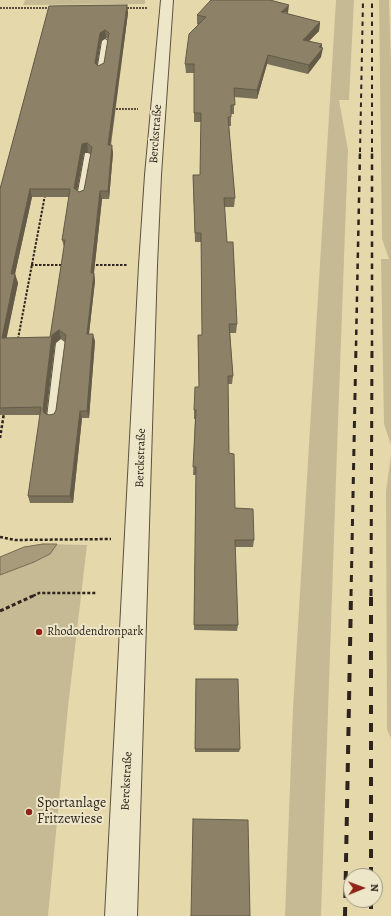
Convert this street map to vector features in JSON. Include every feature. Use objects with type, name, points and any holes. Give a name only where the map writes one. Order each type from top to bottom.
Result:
[{"type":"street","name":"Berckstraße","points":[[121,916],[138,539],[148,265],[158,109],[167,4]]},
{"type":"lane","points":[[100,71],[105,41]]},
{"type":"lane","points":[[81,197],[88,155]]},
{"type":"lane","points":[[52,417],[61,343]]},
{"type":"path","points":[[119,8],[167,4]]},
{"type":"path","points":[[0,8],[52,8]]},
{"type":"path","points":[[109,109],[158,109]]},
{"type":"path","points":[[17,343],[45,195]]},
{"type":"path","points":[[31,265],[70,265]]},
{"type":"path","points":[[85,265],[148,265]]},
{"type":"path","points":[[0,438],[6,406]]},
{"type":"path","points":[[0,537],[14,540],[138,539]]},
{"type":"path","points":[[0,611],[39,593],[96,593]]},
{"type":"shaded area","points":[[25,0],[145,0],[145,4],[23,5]]},
{"type":"shaded area","points":[[336,0],[354,0],[349,100],[339,100],[348,150],[321,916],[285,916],[293,708]]},
{"type":"shaded area","points":[[379,0],[389,0],[391,63],[391,445],[384,424],[381,259],[389,259],[382,239]]},
{"type":"shaded area","points":[[391,455],[391,739],[387,729],[386,491]]},
{"type":"shaded area","points":[[43,544],[87,545],[68,707],[48,916],[0,916],[0,557],[24,547]]},
{"type":"shaded area","points":[[43,544],[57,544],[50,554],[0,575],[0,557],[24,547]]},
{"type":"building","points":[[211,0],[270,0],[289,5],[281,12],[320,22],[303,40],[322,44],[319,47],[323,48],[309,65],[268,55],[257,90],[234,88],[235,105],[231,105],[231,117],[228,117],[235,198],[224,198],[227,242],[233,242],[237,324],[229,324],[233,376],[228,376],[229,453],[234,454],[235,508],[253,509],[254,540],[235,540],[238,625],[194,625],[196,467],[193,467],[196,410],[194,410],[195,387],[199,387],[198,335],[202,335],[201,233],[195,233],[193,175],[200,175],[201,113],[194,113],[194,64],[185,64],[189,34],[206,17],[197,15]]},
{"type":"building","points":[[127,5],[108,145],[112,145],[108,191],[100,191],[91,273],[94,273],[87,334],[93,334],[87,411],[80,411],[70,496],[28,496],[41,407],[0,408],[0,189],[49,6]],"holes":[[[105,30],[109,33],[104,63],[98,66],[95,63],[100,33]],[[87,143],[92,147],[84,190],[79,192],[74,188],[82,144]],[[30,189],[70,189],[62,240],[65,240],[50,337],[2,338],[15,274],[11,274]],[[59,330],[66,335],[56,410],[54,414],[49,415],[44,413],[43,410],[52,335]]]},
{"type":"building","points":[[196,679],[238,679],[240,749],[195,749]]},
{"type":"building","points":[[193,819],[248,820],[250,916],[191,916]]},
{"type":"railway","points":[[360,152],[363,0]]},
{"type":"railway","points":[[372,0],[372,345]]},
{"type":"railway","points":[[356,346],[360,151]]},
{"type":"railway","points":[[351,596],[356,345]]},
{"type":"railway","points":[[371,596],[372,345]]},
{"type":"railway","points":[[345,916],[351,595]]},
{"type":"railway","points":[[371,596],[371,868]]},
{"type":"railway","points":[[371,908],[371,916]]},
{"type":"place","name":"Rhododendronpark","points":[[39,632]]},
{"type":"place","name":"Sportanlage Fritzewiese","points":[[29,812]]}]
